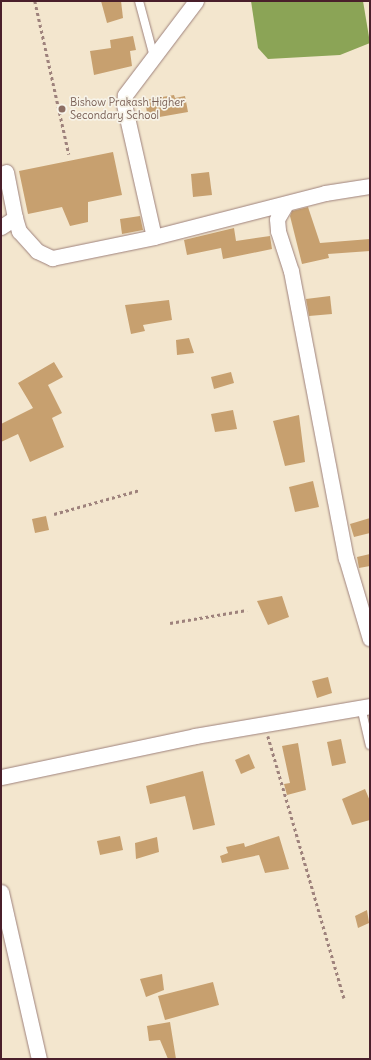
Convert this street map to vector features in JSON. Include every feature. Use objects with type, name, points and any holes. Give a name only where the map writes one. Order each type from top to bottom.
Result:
[{"type":"street","points":[[154,237],[124,104],[128,89],[154,58],[196,1]]},
{"type":"street","points":[[6,172],[19,231],[38,251],[52,258],[246,217],[286,204],[370,186]]},
{"type":"street","points":[[286,204],[276,219],[291,271],[346,558],[370,639]]},
{"type":"street","points":[[246,217],[268,222],[280,236]]},
{"type":"street","points":[[1,227],[15,218]]},
{"type":"street","points":[[1,777],[195,736],[265,726],[365,707]]},
{"type":"street","points":[[1,892],[39,1059]]},
{"type":"lane","points":[[139,1],[154,58]]},
{"type":"lane","points":[[365,707],[370,745]]},
{"type":"path","points":[[36,1],[69,154]]},
{"type":"path","points":[[54,514],[140,490]]},
{"type":"path","points":[[170,623],[247,610]]},
{"type":"path","points":[[265,726],[344,998]]},
{"type":"green space","points":[[251,1],[363,1],[370,43],[340,55],[268,59],[258,48]]},
{"type":"building","points":[[101,1],[121,1],[123,18],[107,23]]},
{"type":"building","points":[[133,36],[136,50],[130,51],[132,66],[94,75],[90,51],[111,48],[110,40]]},
{"type":"building","points":[[174,95],[175,98],[185,96],[188,112],[148,119],[145,100]]},
{"type":"building","points":[[113,152],[122,195],[88,202],[88,222],[70,226],[62,207],[28,214],[19,171]]},
{"type":"building","points":[[209,172],[212,195],[193,197],[191,174]]},
{"type":"building","points":[[308,207],[320,243],[370,239],[370,251],[328,254],[329,258],[302,264],[290,216],[292,211]]},
{"type":"building","points":[[140,216],[143,230],[122,234],[120,219]]},
{"type":"building","points":[[234,228],[236,241],[270,236],[272,249],[223,259],[221,248],[187,255],[184,240]]},
{"type":"building","points":[[330,296],[332,314],[309,316],[306,299]]},
{"type":"building","points":[[169,300],[172,320],[143,325],[145,331],[131,334],[125,305]]},
{"type":"building","points":[[189,338],[194,353],[177,355],[176,340]]},
{"type":"building","points":[[54,362],[63,377],[48,385],[62,413],[52,418],[64,447],[30,462],[18,434],[1,442],[1,424],[33,408],[18,383]]},
{"type":"building","points":[[231,372],[234,383],[214,389],[211,377]]},
{"type":"building","points":[[233,410],[237,429],[215,432],[211,414]]},
{"type":"building","points":[[299,415],[305,462],[285,466],[273,421]]},
{"type":"building","points":[[313,481],[319,507],[295,512],[289,487]]},
{"type":"building","points":[[46,516],[49,530],[35,533],[32,519]]},
{"type":"building","points":[[370,518],[370,533],[354,537],[350,524]]},
{"type":"building","points":[[370,554],[370,566],[359,568],[357,557]]},
{"type":"building","points":[[282,596],[289,617],[268,625],[257,601]]},
{"type":"building","points":[[328,677],[332,693],[317,698],[312,681]]},
{"type":"building","points":[[341,739],[346,763],[332,766],[327,742]]},
{"type":"building","points":[[298,743],[306,790],[287,795],[284,784],[290,783],[282,746]]},
{"type":"building","points":[[249,754],[255,768],[241,774],[235,760]]},
{"type":"building","points":[[203,771],[215,825],[193,830],[185,796],[150,804],[146,786]]},
{"type":"building","points":[[365,789],[370,801],[370,820],[352,825],[342,799]]},
{"type":"building","points":[[120,836],[123,850],[100,855],[97,841]]},
{"type":"building","points":[[279,836],[289,869],[265,873],[259,855],[222,863],[220,856],[228,853],[226,847],[244,843],[245,847]]},
{"type":"building","points":[[157,837],[159,852],[136,859],[135,843]]},
{"type":"building","points":[[367,910],[369,923],[358,928],[355,916]]},
{"type":"building","points":[[162,974],[164,990],[146,997],[140,979]]},
{"type":"building","points":[[213,982],[219,1005],[165,1020],[158,996]]},
{"type":"building","points":[[170,1022],[176,1059],[168,1059],[160,1040],[149,1041],[147,1026]]},
{"type":"place","name":"Bishow Prakash Higher Secondary School","points":[[62,109]]}]
